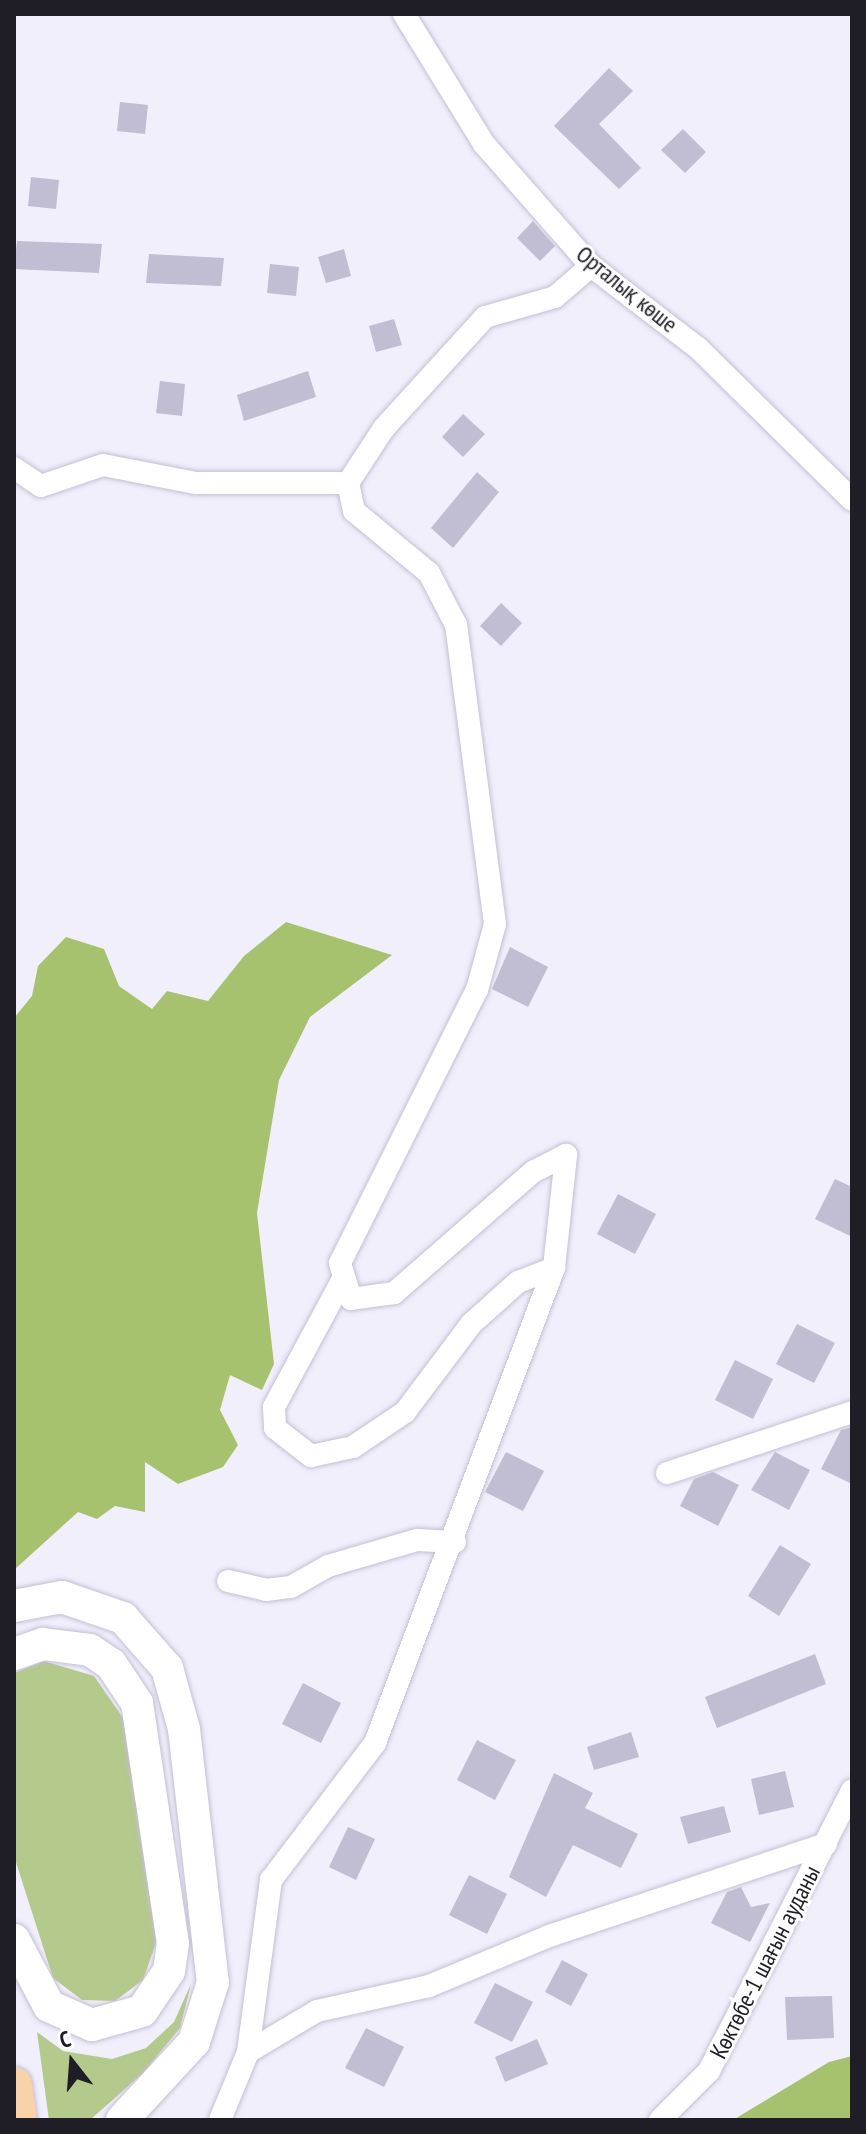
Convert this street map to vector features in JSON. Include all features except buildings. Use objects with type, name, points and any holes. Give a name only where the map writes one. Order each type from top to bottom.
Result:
[{"type":"main road","points":[[14,1606],[62,1597],[123,1618],[167,1668],[184,1729],[213,1982],[194,2042],[122,2120]]},
{"type":"main road","points":[[14,1654],[43,1644],[90,1650],[111,1664],[137,1703],[173,1943],[169,1971],[142,2011],[92,2025],[49,2006],[14,1940]]},
{"type":"main road","points":[[14,2085],[19,2120]]},
{"type":"street","name":"Орталық көше","points":[[404,14],[484,144],[591,266],[698,348],[852,500]]},
{"type":"street","points":[[220,2120],[248,2052],[271,1880],[375,1743],[455,1542],[554,1268],[566,1155],[534,1171],[394,1293],[351,1299],[344,1277],[346,1251],[477,990],[495,924],[456,625],[429,573],[354,511],[348,483],[384,428],[485,317],[555,297],[591,266]]},
{"type":"street","points":[[14,468],[41,486],[103,465],[196,483],[348,483]]},
{"type":"street","points":[[344,1277],[274,1407],[275,1428],[311,1456],[353,1447],[405,1412],[471,1324],[518,1282],[554,1268]]},
{"type":"street","points":[[667,1473],[852,1412]]},
{"type":"street","points":[[228,1581],[291,1587],[328,1566],[417,1540],[455,1542]]},
{"type":"street","name":"Көктөбе-1 шағын ауданы","points":[[660,2120],[709,2071],[852,1790]]},
{"type":"street","points":[[248,2052],[317,2011],[429,1986],[549,1936],[826,1844]]},
{"type":"green space","points":[[286,922],[392,955],[310,1017],[279,1080],[257,1213],[274,1364],[262,1390],[230,1375],[220,1410],[238,1445],[223,1467],[178,1484],[145,1462],[145,1512],[115,1506],[97,1519],[78,1512],[14,1570],[14,1018],[32,996],[38,966],[66,937],[104,949],[119,986],[152,1009],[167,991],[208,1001],[244,956]]},
{"type":"green space","points":[[44,1661],[94,1676],[128,1725],[157,1940],[143,1980],[115,2001],[82,2000],[53,1978],[14,1856],[14,1673]]},
{"type":"green space","points":[[191,1984],[180,2028],[143,2073],[90,2120],[49,2120],[37,2032],[63,2051],[112,2059],[146,2048],[174,2022]]},
{"type":"green space","points":[[852,2056],[852,2120],[733,2120],[829,2062]]}]
